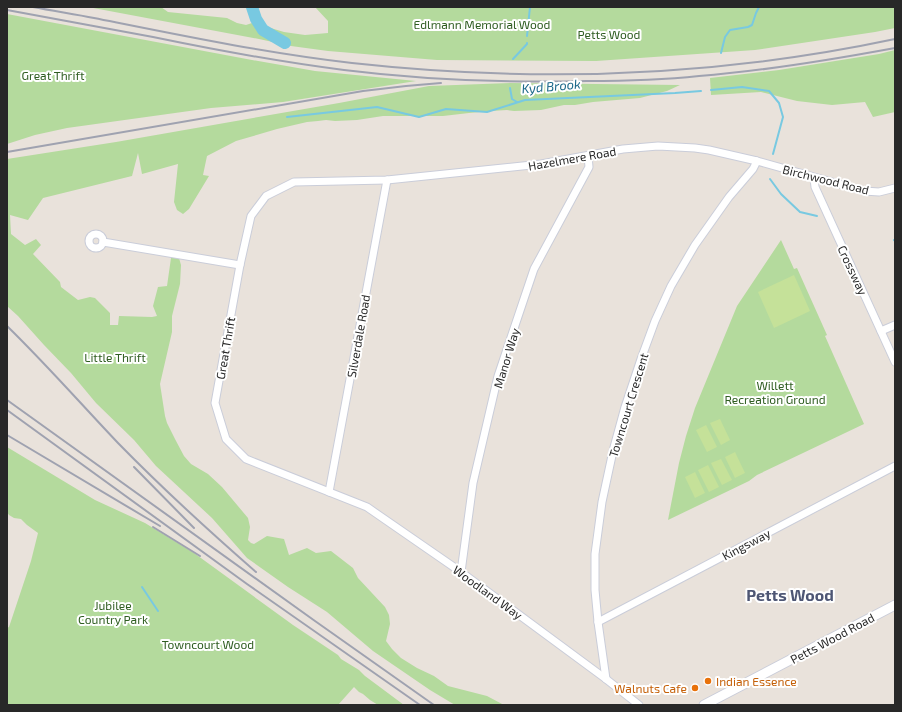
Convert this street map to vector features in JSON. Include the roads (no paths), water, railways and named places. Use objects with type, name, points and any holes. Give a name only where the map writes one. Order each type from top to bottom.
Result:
[{"type":"street","name":"Hazelmere Road","points":[[387,180],[541,164],[623,149],[658,146],[709,150],[757,161]]},
{"type":"street","name":"Manor Way","points":[[461,572],[473,483],[498,376],[534,269],[589,167],[588,156]]},
{"type":"street","name":"Birchwood Road","points":[[757,161],[864,191],[879,192],[895,188]]},
{"type":"street","name":"Towncourt Crescent","points":[[606,679],[595,590],[595,554],[602,502],[613,451],[625,407],[655,321],[671,286],[695,245],[729,198],[753,169],[757,161]]},
{"type":"street","name":"Crossway","points":[[814,178],[815,187],[895,362]]},
{"type":"street","name":"Great Thrift","points":[[329,492],[246,459],[226,439],[215,403],[240,265],[250,216],[266,196],[294,182],[387,180]]},
{"type":"street","name":"Silverdale Road","points":[[329,492],[387,180]]},
{"type":"street","points":[[103,242],[240,265]]},
{"type":"street","points":[[881,332],[895,325]]},
{"type":"street","name":"Kingsway","points":[[598,622],[895,466]]},
{"type":"street","name":"Woodland Way","points":[[329,492],[367,507],[461,572],[639,705]]},
{"type":"street","name":"Petts Wood Road","points":[[704,705],[895,605]]},
{"type":"waterway","name":"Kyd Brook","points":[[252,7],[256,19],[263,30],[285,43]]},
{"type":"waterway","points":[[527,36],[530,7]]},
{"type":"waterway","points":[[721,53],[725,37],[730,30],[752,25],[759,7]]},
{"type":"waterway","name":"Kyd Brook","points":[[275,37],[276,32]]},
{"type":"waterway","points":[[513,59],[527,43]]},
{"type":"waterway","name":"Kyd Brook","points":[[711,90],[742,87],[769,91],[779,103],[783,117],[773,154]]},
{"type":"waterway","points":[[510,88],[512,99],[517,102]]},
{"type":"waterway","name":"Kyd Brook","points":[[287,117],[377,107],[419,117],[446,109],[487,112],[525,100],[701,91]]},
{"type":"waterway","name":"Kyd Brook","points":[[770,179],[781,194],[800,212],[817,216]]},
{"type":"waterway","points":[[142,587],[158,611]]},
{"type":"railway","points":[[33,7],[222,43],[319,59],[420,69],[488,73],[624,73],[692,69],[760,62],[828,52],[895,39]]},
{"type":"railway","points":[[7,10],[296,63],[344,70],[465,80],[557,82],[671,78],[773,68],[895,48]]},
{"type":"railway","points":[[7,152],[363,91],[441,83]]},
{"type":"railway","points":[[7,326],[135,460],[186,509],[256,572]]},
{"type":"railway","points":[[7,400],[434,705]]},
{"type":"railway","points":[[7,410],[247,584],[420,705]]},
{"type":"railway","points":[[7,435],[160,526]]},
{"type":"railway","points":[[134,467],[194,528]]},
{"type":"railway","points":[[153,527],[200,556]]},
{"type":"place","name":"Indian Essence","points":[[708,681]]},
{"type":"place","name":"Walnuts Cafe","points":[[695,688]]},
{"type":"district","name":"Petts Wood","points":[[790,594]]},
{"type":"park label","name":"Edlmann Memorial Wood","points":[[482,24]]},
{"type":"park label","name":"Little Thrift","points":[[115,357]]},
{"type":"park label","name":"Willett Recreation Ground","points":[[775,392]]},
{"type":"park label","name":"Jubilee Country Park","points":[[113,612]]},
{"type":"park label","name":"Towncourt Wood","points":[[208,644]]}]
